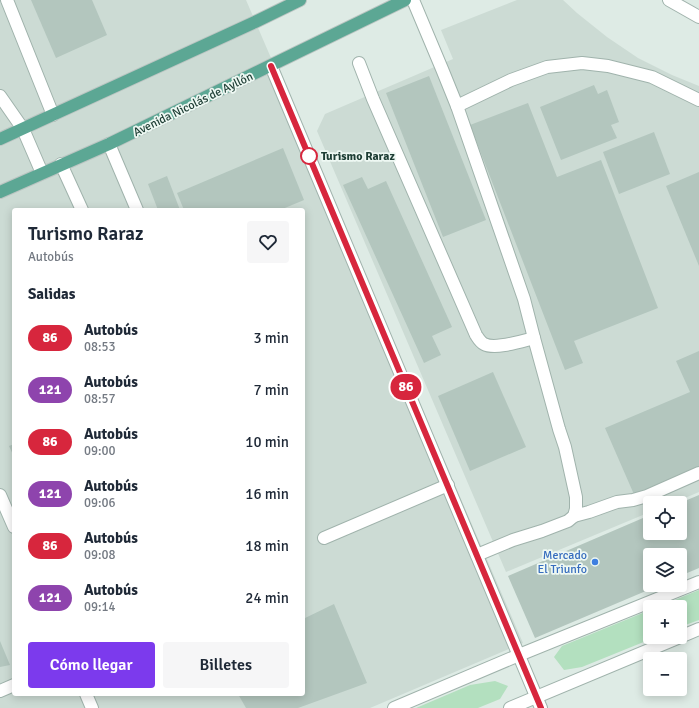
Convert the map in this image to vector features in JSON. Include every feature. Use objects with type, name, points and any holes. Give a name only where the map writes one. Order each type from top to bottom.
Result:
[{"type":"main road","points":[[0,139],[300,0]]},
{"type":"main road","name":"Avenida Nicolás de Ayllón","points":[[0,192],[109,144],[405,0]]},
{"type":"street","points":[[7,0],[53,115]]},
{"type":"street","points":[[413,0],[457,106],[524,299],[565,447],[576,497],[576,509],[574,516]]},
{"type":"street","points":[[669,0],[699,17]]},
{"type":"street","points":[[359,63],[376,106],[476,335],[485,345],[499,346],[518,343],[534,338]]},
{"type":"street","points":[[457,106],[511,80],[547,67],[582,63],[608,66],[652,77],[699,100]]},
{"type":"street","points":[[271,66],[539,702]]},
{"type":"street","points":[[0,96],[23,129],[42,174]]},
{"type":"street","points":[[109,144],[137,208]]},
{"type":"street","points":[[61,164],[81,208]]},
{"type":"street","points":[[477,555],[513,540],[568,521],[574,516],[618,502],[647,496],[699,473]]},
{"type":"street","points":[[324,538],[448,485]]},
{"type":"street","points":[[0,495],[12,522]]},
{"type":"street","points":[[394,708],[519,655],[699,582]]},
{"type":"street","points":[[687,634],[699,629]]},
{"type":"street","points":[[510,708],[539,702],[665,644]]},
{"type":"street","points":[[0,691],[12,686]]},
{"type":"street","points":[[87,696],[92,708]]},
{"type":"shaded area","points":[[0,0],[246,0],[523,643],[370,708],[0,708]]},
{"type":"shaded area","points":[[517,0],[563,0],[607,37],[638,58],[672,75],[699,86],[699,492],[687,497],[643,496],[643,515],[506,572],[317,131],[325,114],[453,59],[441,30]]},
{"type":"green space","points":[[699,590],[699,620],[687,624],[687,600],[675,600]]},
{"type":"green space","points":[[643,613],[643,642],[582,667],[564,670],[554,657],[562,646]]},
{"type":"green space","points":[[495,681],[508,686],[500,699],[478,708],[416,708],[470,685]]},
{"type":"building","points":[[31,0],[92,0],[107,35],[56,58]]},
{"type":"building","points":[[429,76],[486,220],[443,237],[386,93]]},
{"type":"building","points":[[594,85],[598,94],[607,90],[619,122],[611,125],[617,138],[561,160],[540,107]]},
{"type":"building","points":[[528,103],[557,177],[601,160],[658,308],[574,341],[583,363],[565,370],[470,125]]},
{"type":"building","points":[[654,132],[670,174],[619,194],[603,152]]},
{"type":"building","points":[[283,148],[304,200],[285,208],[183,208],[177,193]]},
{"type":"building","points":[[699,172],[699,266],[666,186]]},
{"type":"building","points":[[167,176],[179,208],[157,208],[148,184]]},
{"type":"building","points":[[362,177],[368,189],[386,181],[452,327],[432,336],[441,355],[424,363],[343,185]]},
{"type":"building","points":[[699,351],[699,472],[636,499],[605,428],[690,392],[676,361]]},
{"type":"building","points":[[493,372],[526,447],[470,471],[438,396]]},
{"type":"building","points":[[12,445],[12,453],[9,446]]},
{"type":"building","name":"Mercado El Triunfo","points":[[699,495],[699,568],[687,573],[687,548],[643,548],[643,592],[535,638],[508,576],[643,518],[643,540],[687,540],[687,500]]},
{"type":"building","points":[[334,604],[367,683],[298,708],[246,708],[239,696],[305,696],[305,618]]},
{"type":"building","points":[[0,641],[10,665],[0,667]]},
{"type":"bus line","name":"86","points":[[271,66],[541,708]]},
{"type":"place","name":"Turismo Raraz","points":[[309,156]]},
{"type":"place","name":"Mercado El Triunfo","points":[[595,562]]}]
